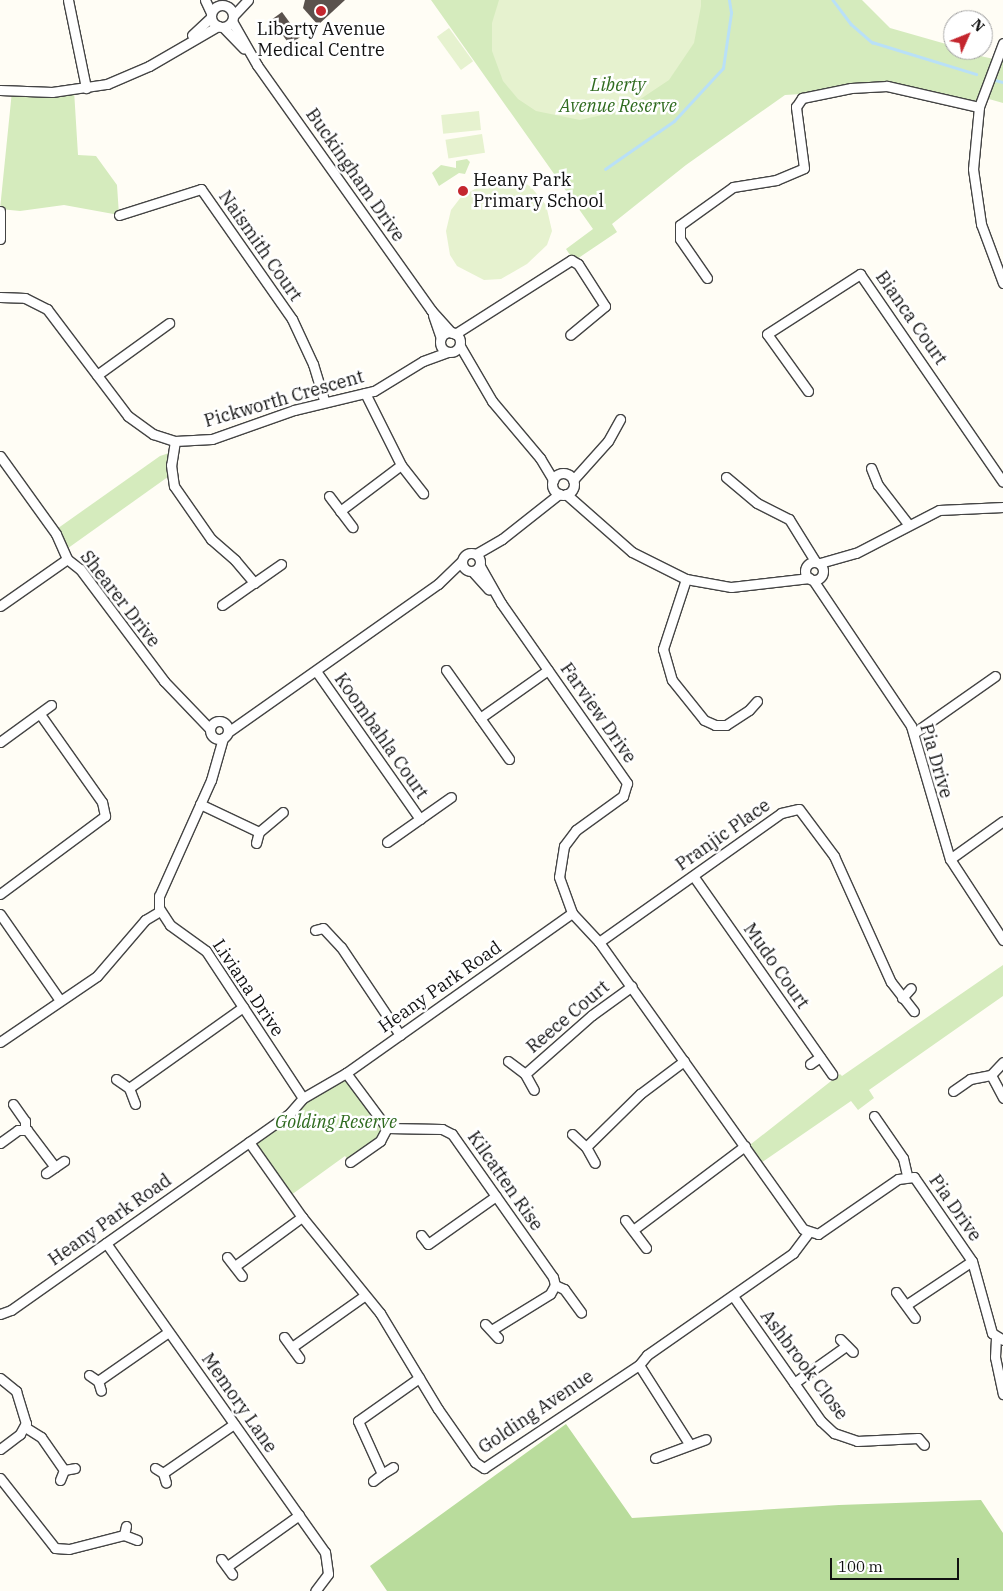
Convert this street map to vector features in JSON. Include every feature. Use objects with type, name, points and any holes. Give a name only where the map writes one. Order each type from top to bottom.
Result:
[{"type":"street","points":[[68,0],[86,88]]},
{"type":"street","points":[[205,0],[211,15]]},
{"type":"street","points":[[181,45],[223,3],[236,0]]},
{"type":"street","points":[[0,90],[52,92],[86,88],[135,73],[181,45],[220,26],[232,18],[248,0]]},
{"type":"street","name":"Buckingham Drive","points":[[223,3],[252,58],[431,310],[457,338],[475,376]]},
{"type":"street","name":"Buckingham Drive","points":[[211,15],[252,58]]},
{"type":"street","points":[[1003,43],[979,107],[974,151],[975,194],[985,239],[1003,283]]},
{"type":"street","points":[[706,278],[680,239],[680,225],[740,184],[776,180],[804,168],[796,107],[802,98],[851,88],[887,86],[979,107]]},
{"type":"street","name":"Naismith Court","points":[[120,215],[201,188],[292,319],[313,364],[324,402]]},
{"type":"street","points":[[0,211],[0,239]]},
{"type":"street","points":[[570,335],[605,306],[578,264],[570,260],[457,338],[441,340],[449,352],[475,376],[508,422],[540,458],[553,483],[568,489],[594,517],[632,552],[686,579],[731,587],[811,579],[823,574],[845,557]]},
{"type":"street","name":"Bianca Court","points":[[808,392],[767,334],[860,274],[1003,482]]},
{"type":"street","name":"Pickworth Crescent","points":[[0,295],[25,298],[47,309],[117,404],[140,426],[175,441],[212,439],[324,402],[365,393],[391,383],[423,362],[449,352],[457,338]]},
{"type":"street","name":"Buckingham Drive","points":[[431,310],[441,340]]},
{"type":"street","points":[[97,375],[169,324]]},
{"type":"street","name":"Pickworth Crescent","points":[[423,362],[441,340]]},
{"type":"street","points":[[365,393],[401,465],[422,494]]},
{"type":"street","points":[[438,584],[469,571],[502,539],[534,512],[568,489],[588,461],[608,441],[620,419]]},
{"type":"street","points":[[175,441],[170,465],[176,491],[211,539],[236,560],[254,583]]},
{"type":"street","name":"Shearer Drive","points":[[0,456],[56,534],[67,559],[80,569],[164,681],[219,734]]},
{"type":"street","points":[[540,458],[563,473],[568,489]]},
{"type":"street","points":[[534,512],[553,483],[563,473],[588,461]]},
{"type":"street","points":[[340,511],[401,465]]},
{"type":"street","points":[[871,468],[878,485],[908,524]]},
{"type":"street","points":[[726,477],[757,502],[789,519],[803,543],[812,564]]},
{"type":"street","points":[[330,496],[352,527]]},
{"type":"street","points":[[782,582],[812,564],[845,557],[884,540],[908,524],[944,509],[1003,507]]},
{"type":"street","points":[[219,734],[252,715],[438,584],[467,554],[479,560]]},
{"type":"street","points":[[0,606],[67,559]]},
{"type":"street","name":"Farview Drive","points":[[479,560],[501,602],[628,786],[623,796],[576,830],[564,846],[559,877],[572,913]]},
{"type":"street","name":"Farview Drive","points":[[462,561],[469,571],[501,602]]},
{"type":"street","points":[[222,605],[281,564]]},
{"type":"street","name":"Pia Drive","points":[[812,564],[823,574],[832,611]]},
{"type":"street","name":"Pia Drive","points":[[812,564],[811,579],[914,733],[950,858],[1003,946]]},
{"type":"street","points":[[686,579],[663,649],[672,680],[704,720],[715,726],[726,725],[749,710],[757,701]]},
{"type":"street","points":[[446,670],[509,759]]},
{"type":"street","points":[[480,718],[548,670]]},
{"type":"street","name":"Koombahla Court","points":[[316,671],[420,819]]},
{"type":"street","points":[[914,733],[995,676]]},
{"type":"street","points":[[0,742],[51,705]]},
{"type":"street","name":"Shearer Drive","points":[[190,707],[219,721]]},
{"type":"street","points":[[0,894],[97,826],[105,816],[102,802],[40,714]]},
{"type":"street","points":[[219,721],[252,715]]},
{"type":"street","points":[[0,1042],[59,999],[97,976],[145,920],[160,911],[160,896],[216,766],[219,721]]},
{"type":"street","points":[[219,721],[219,734]]},
{"type":"street","name":"Koombahla Court","points":[[387,842],[451,797]]},
{"type":"street","points":[[200,804],[259,832]]},
{"type":"street","name":"Pranjic Place","points":[[599,942],[694,878],[781,813],[802,811],[838,862],[891,982],[914,1011]]},
{"type":"street","points":[[256,843],[259,832],[283,812]]},
{"type":"street","points":[[950,858],[1003,821]]},
{"type":"street","name":"Mudo Court","points":[[694,878],[832,1074]]},
{"type":"street","name":"Liviana Drive","points":[[160,911],[170,924],[202,947],[303,1098]]},
{"type":"street","points":[[572,913],[599,942],[632,986],[744,1146],[808,1233]]},
{"type":"street","name":"Heany Park Road","points":[[0,1314],[106,1243],[290,1113],[303,1098],[346,1073],[572,913]]},
{"type":"street","points":[[0,914],[59,999]]},
{"type":"street","points":[[322,926],[348,957],[400,1035]]},
{"type":"street","name":"Pia Drive","points":[[993,928],[1003,940]]},
{"type":"street","name":"Reece Court","points":[[525,1074],[592,1015],[632,986]]},
{"type":"street","points":[[902,998],[911,988]]},
{"type":"street","points":[[129,1088],[243,1007]]},
{"type":"street","points":[[810,1064],[820,1057]]},
{"type":"street","name":"Reece Court","points":[[508,1061],[525,1074],[534,1090]]},
{"type":"street","points":[[586,1147],[635,1099],[684,1061]]},
{"type":"street","points":[[953,1091],[970,1079],[991,1076],[1003,1062]]},
{"type":"street","points":[[346,1073],[387,1128],[380,1141],[350,1162]]},
{"type":"street","points":[[991,1076],[1003,1098]]},
{"type":"street","points":[[116,1079],[129,1088],[135,1104]]},
{"type":"street","points":[[14,1104],[25,1121],[25,1129],[55,1167]]},
{"type":"street","points":[[874,1116],[903,1158],[907,1176]]},
{"type":"street","name":"Kilcatten Rise","points":[[387,1128],[446,1130],[496,1196],[550,1273],[555,1285],[564,1289],[581,1312]]},
{"type":"street","points":[[0,1143],[25,1129]]},
{"type":"street","points":[[572,1134],[586,1147],[595,1163]]},
{"type":"street","name":"Golding Avenue","points":[[249,1142],[302,1217],[356,1280],[364,1296],[380,1313],[419,1378],[475,1462],[487,1468],[639,1365],[647,1356],[797,1250],[808,1233]]},
{"type":"street","points":[[633,1230],[744,1146]]},
{"type":"street","points":[[46,1173],[64,1161]]},
{"type":"street","name":"Pia Drive","points":[[808,1233],[822,1232],[907,1176],[918,1182],[972,1261],[999,1339],[995,1357],[1003,1394]]},
{"type":"street","points":[[421,1235],[430,1248],[496,1196]]},
{"type":"street","points":[[235,1266],[302,1217]]},
{"type":"street","points":[[625,1220],[646,1248]]},
{"type":"street","name":"Memory Lane","points":[[106,1243],[166,1332],[234,1424],[327,1557],[328,1574],[319,1588]]},
{"type":"street","points":[[227,1257],[242,1276]]},
{"type":"street","points":[[906,1305],[972,1261]]},
{"type":"street","points":[[498,1338],[489,1327],[550,1294],[555,1285]]},
{"type":"street","points":[[896,1292],[915,1318]]},
{"type":"street","points":[[292,1347],[364,1296]]},
{"type":"street","name":"Ashbrook Close","points":[[733,1296],[825,1425],[840,1436],[863,1442],[921,1442],[919,1428]]},
{"type":"street","points":[[98,1381],[166,1332]]},
{"type":"street","points":[[284,1338],[299,1358]]},
{"type":"street","points":[[794,1383],[846,1346]]},
{"type":"street","points":[[639,1365],[688,1442]]},
{"type":"street","points":[[89,1375],[98,1381],[101,1391]]},
{"type":"street","points":[[0,1378],[16,1391],[25,1414],[24,1427],[0,1449]]},
{"type":"street","points":[[382,1474],[358,1421],[419,1378]]},
{"type":"street","points":[[166,1483],[159,1470],[234,1424]]},
{"type":"street","points":[[24,1427],[41,1437],[64,1470]]},
{"type":"street","points":[[655,1458],[688,1442],[706,1439]]},
{"type":"street","points":[[373,1481],[392,1467]]},
{"type":"street","points":[[64,1470],[75,1468]]},
{"type":"street","points":[[60,1480],[64,1470]]},
{"type":"street","points":[[0,1478],[54,1548],[66,1550],[125,1530],[137,1540]]},
{"type":"street","points":[[221,1559],[230,1570],[299,1515]]},
{"type":"green space","name":"Liberty Avenue Reserve","points":[[431,0],[862,0],[890,28],[943,43],[943,60],[993,59],[1003,61],[1003,103],[982,97],[979,107],[900,88],[785,95],[686,165],[612,224],[617,232],[574,261],[566,249],[593,229]]},
{"type":"green space","points":[[499,0],[701,0],[701,6],[694,43],[669,80],[624,110],[580,120],[536,111],[518,99],[503,81],[492,51],[492,23]]},
{"type":"green space","points":[[449,28],[473,61],[461,70],[437,37]]},
{"type":"green space","points":[[74,90],[78,155],[96,156],[117,185],[119,215],[64,205],[20,211],[0,209],[12,91]]},
{"type":"green space","points":[[479,111],[481,130],[443,134],[441,115]]},
{"type":"green space","points":[[482,134],[485,153],[448,159],[445,140]]},
{"type":"green space","points":[[467,159],[470,162],[465,174],[459,173],[439,186],[432,173],[441,165],[456,168],[456,161]]},
{"type":"green space","points":[[496,177],[522,181],[531,187],[546,205],[552,231],[547,245],[527,264],[501,279],[484,280],[457,266],[450,255],[446,231],[451,210],[461,197]]},
{"type":"green space","points":[[172,452],[172,474],[64,551],[54,531],[160,456]]},
{"type":"green space","points":[[1003,965],[1003,996],[869,1090],[874,1098],[858,1110],[851,1101],[758,1165],[746,1148],[840,1074],[842,1076]]},
{"type":"green space","name":"Golding Reserve","points":[[346,1073],[383,1126],[384,1136],[350,1162],[345,1156],[287,1198],[249,1142]]},
{"type":"green space","points":[[566,1424],[632,1518],[839,1505],[981,1500],[1003,1533],[1003,1591],[387,1591],[370,1566]]},
{"type":"building","name":"Liberty Avenue Medical Centre","points":[[305,0],[345,0],[318,25],[303,8]]},
{"type":"building","points":[[282,12],[300,37],[290,45],[271,20]]},
{"type":"waterway","points":[[605,169],[674,121],[723,68],[731,13],[729,0]]},
{"type":"waterway","points":[[833,0],[851,24],[872,42],[976,74]]},
{"type":"waterway","points":[[995,80],[1003,82]]},
{"type":"place","name":"Liberty Avenue Medical Centre","points":[[321,11]]},
{"type":"place","name":"Heany Park Primary School","points":[[463,191]]}]
